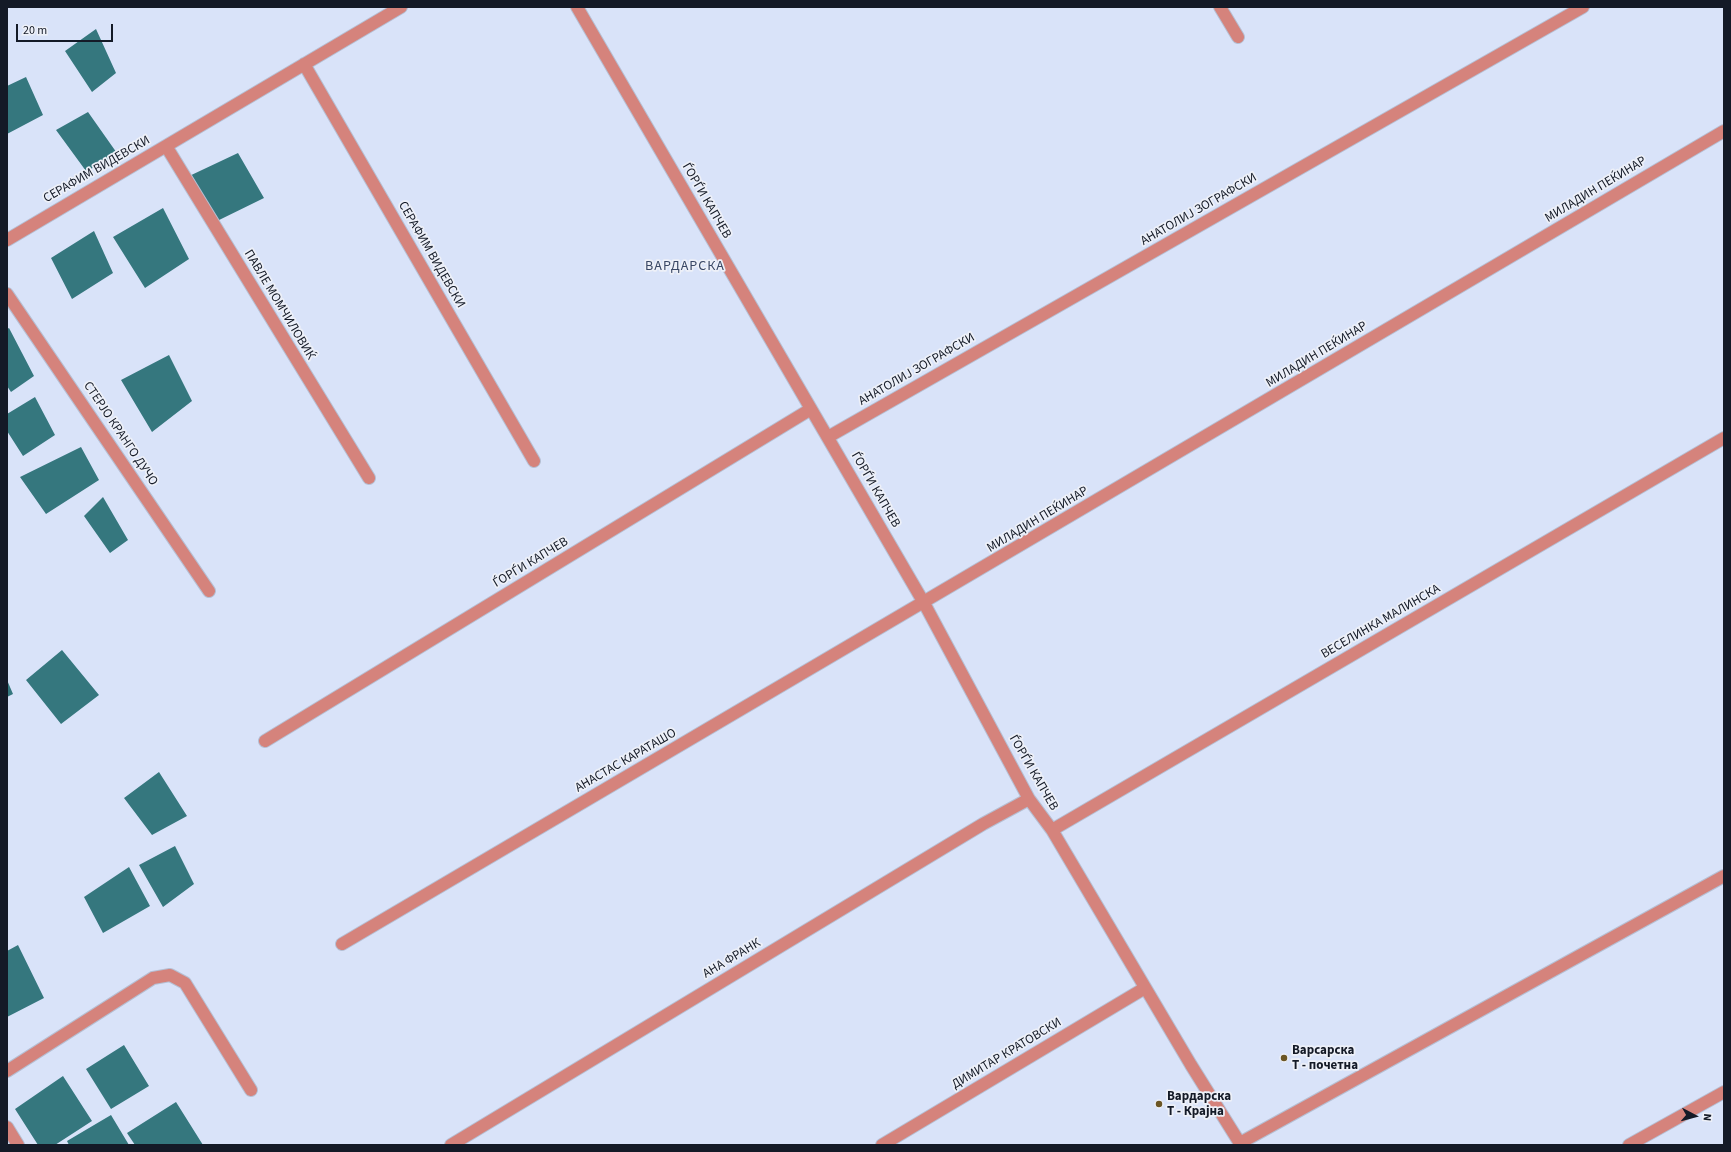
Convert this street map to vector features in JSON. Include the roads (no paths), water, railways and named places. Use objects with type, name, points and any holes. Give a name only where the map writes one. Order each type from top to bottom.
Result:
[{"type":"street","name":"СЕРАФИМ ВИДЕВСКИ","points":[[7,240],[401,7]]},
{"type":"street","name":"ЃОРЃИ КАПЧЕВ","points":[[577,7],[924,603],[1029,799],[1052,830],[1145,988],[1241,1144]]},
{"type":"street","points":[[1220,7],[1238,37]]},
{"type":"street","name":"АНАТОЛИЈ ЗОГРАФСКИ","points":[[828,437],[1583,7]]},
{"type":"street","name":"СЕРАФИМ ВИДЕВСКИ","points":[[304,64],[534,461]]},
{"type":"street","name":"МИЛАДИН ПЕЌИНАР","points":[[924,603],[1724,131]]},
{"type":"street","name":"ПАВЛЕ МОМЧИЛОВИЌ","points":[[166,146],[368,478]]},
{"type":"street","name":"СТЕРЈО КРАНГО ДУЧО","points":[[7,294],[209,591]]},
{"type":"street","name":"ЃОРЃИ КАПЧЕВ","points":[[265,741],[811,409]]},
{"type":"street","name":"ВЕСЕЛИНКА МАЛИНСКА","points":[[1052,830],[1724,438]]},
{"type":"street","name":"АНАСТАС КАРАТАШО","points":[[342,944],[924,603]]},
{"type":"street","name":"АНА ФРАНК","points":[[451,1145],[983,824],[1029,799]]},
{"type":"street","points":[[1241,1144],[1724,876]]},
{"type":"street","points":[[7,1071],[153,978],[170,975],[185,984],[251,1090]]},
{"type":"street","name":"ДИМИТАР КРАТОВСКИ","points":[[882,1145],[1145,988]]},
{"type":"street","points":[[1629,1145],[1724,1092]]},
{"type":"street","points":[[7,1127],[18,1145]]},
{"type":"place","name":"Варсарска Т - почетна","points":[[1284,1058]]},
{"type":"place","name":"Вардарска Т - Крајна","points":[[1159,1104]]},
{"type":"district","name":"ВАРДАРСКА","points":[[685,267]]}]
